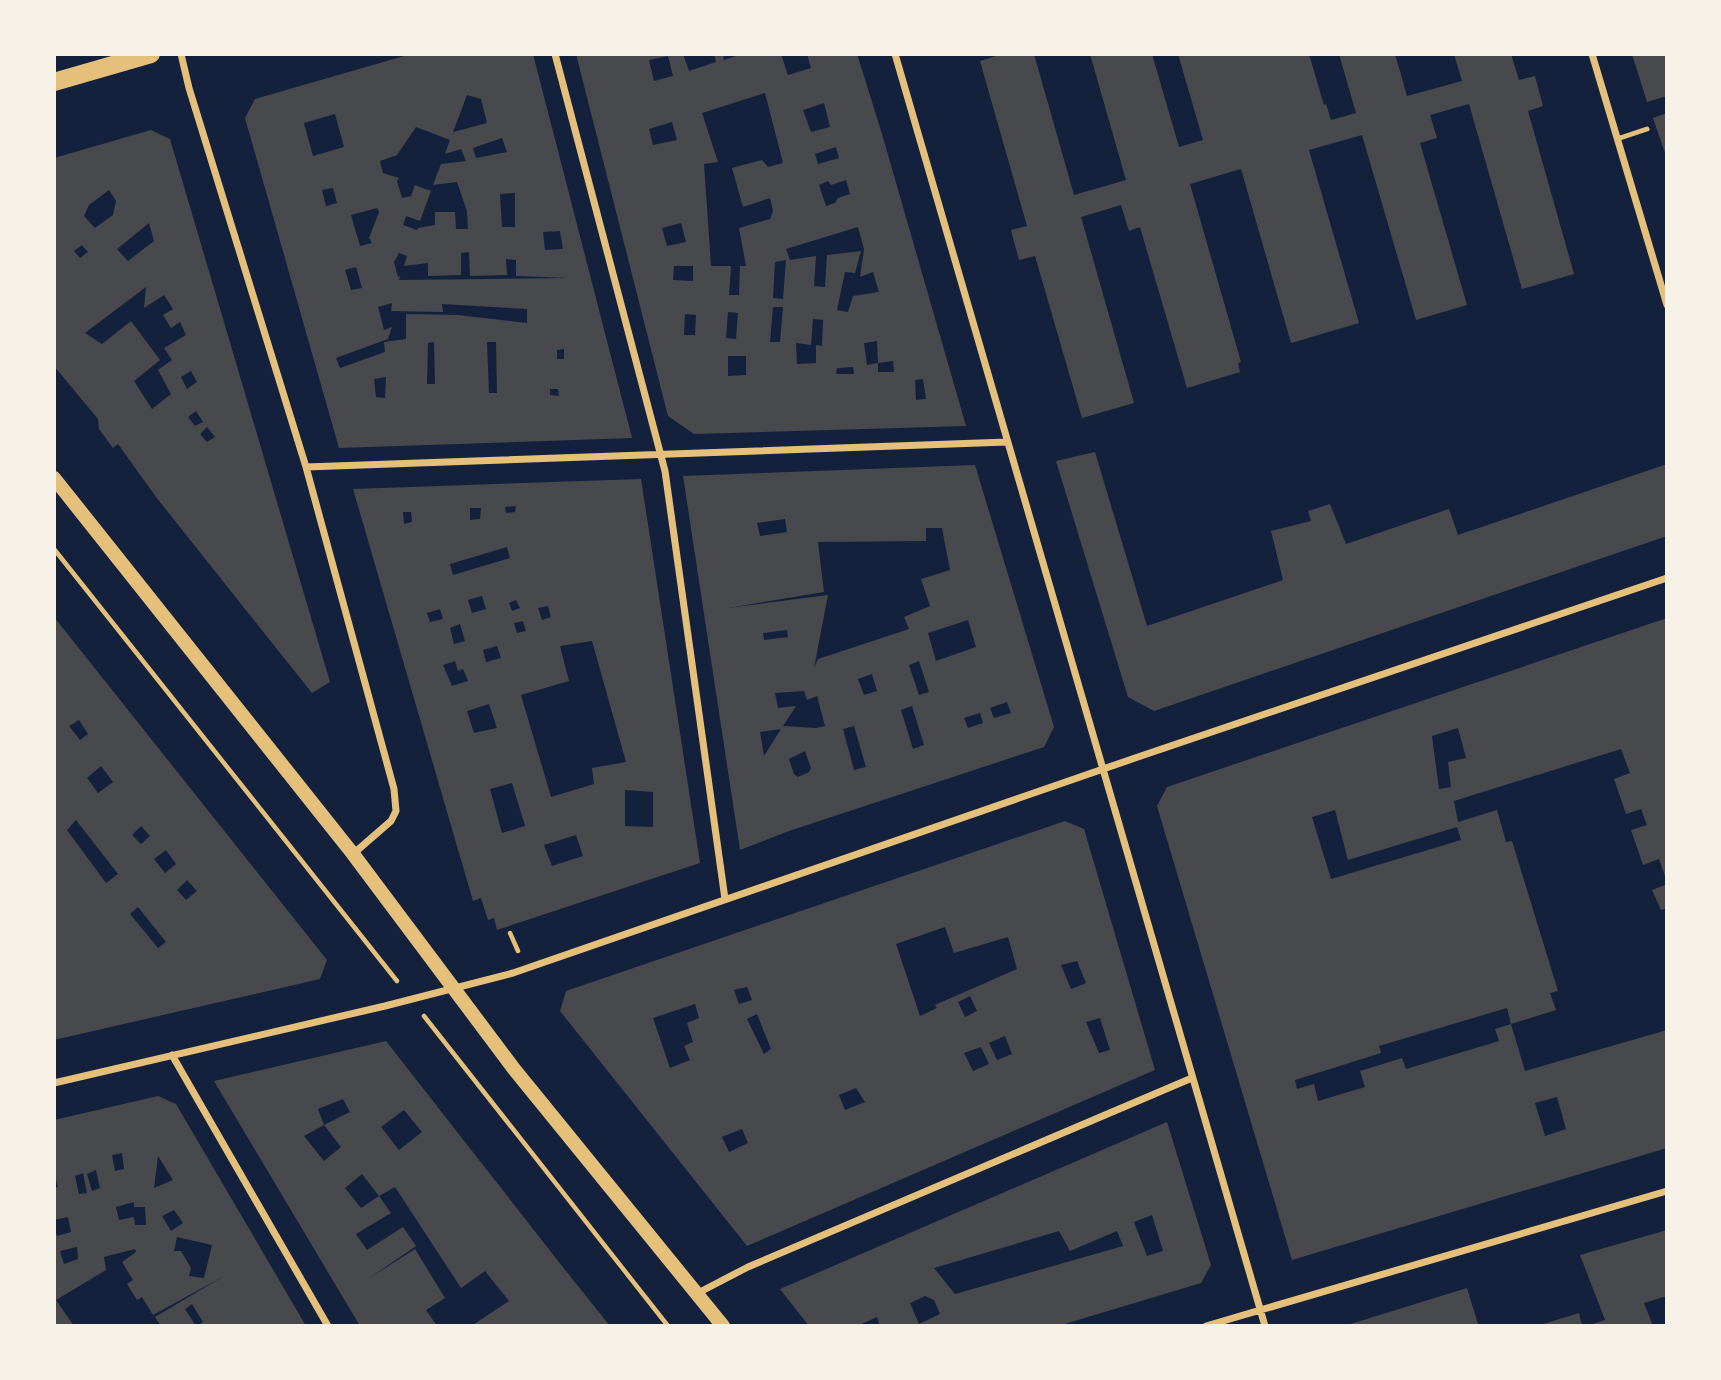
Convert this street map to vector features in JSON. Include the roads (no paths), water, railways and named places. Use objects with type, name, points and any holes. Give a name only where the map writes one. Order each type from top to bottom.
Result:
[{"type":"main road","points":[[54,82],[151,54]]},
{"type":"main road","points":[[54,478],[353,854],[514,1069],[723,1326]]},
{"type":"street","points":[[181,54],[189,88],[306,467],[394,789],[396,811],[391,821],[353,854]]},
{"type":"street","points":[[555,54],[660,453],[725,898]]},
{"type":"street","points":[[895,54],[1265,1326]]},
{"type":"street","points":[[1592,54],[1667,305]]},
{"type":"street","points":[[306,467],[1007,442]]},
{"type":"street","points":[[54,1083],[513,973],[725,898],[1667,578]]},
{"type":"street","points":[[172,1055],[328,1326]]},
{"type":"street","points":[[698,1293],[748,1267],[1192,1078]]},
{"type":"street","points":[[1206,1326],[1667,1191]]},
{"type":"lane","points":[[1617,139],[1647,129]]}]
